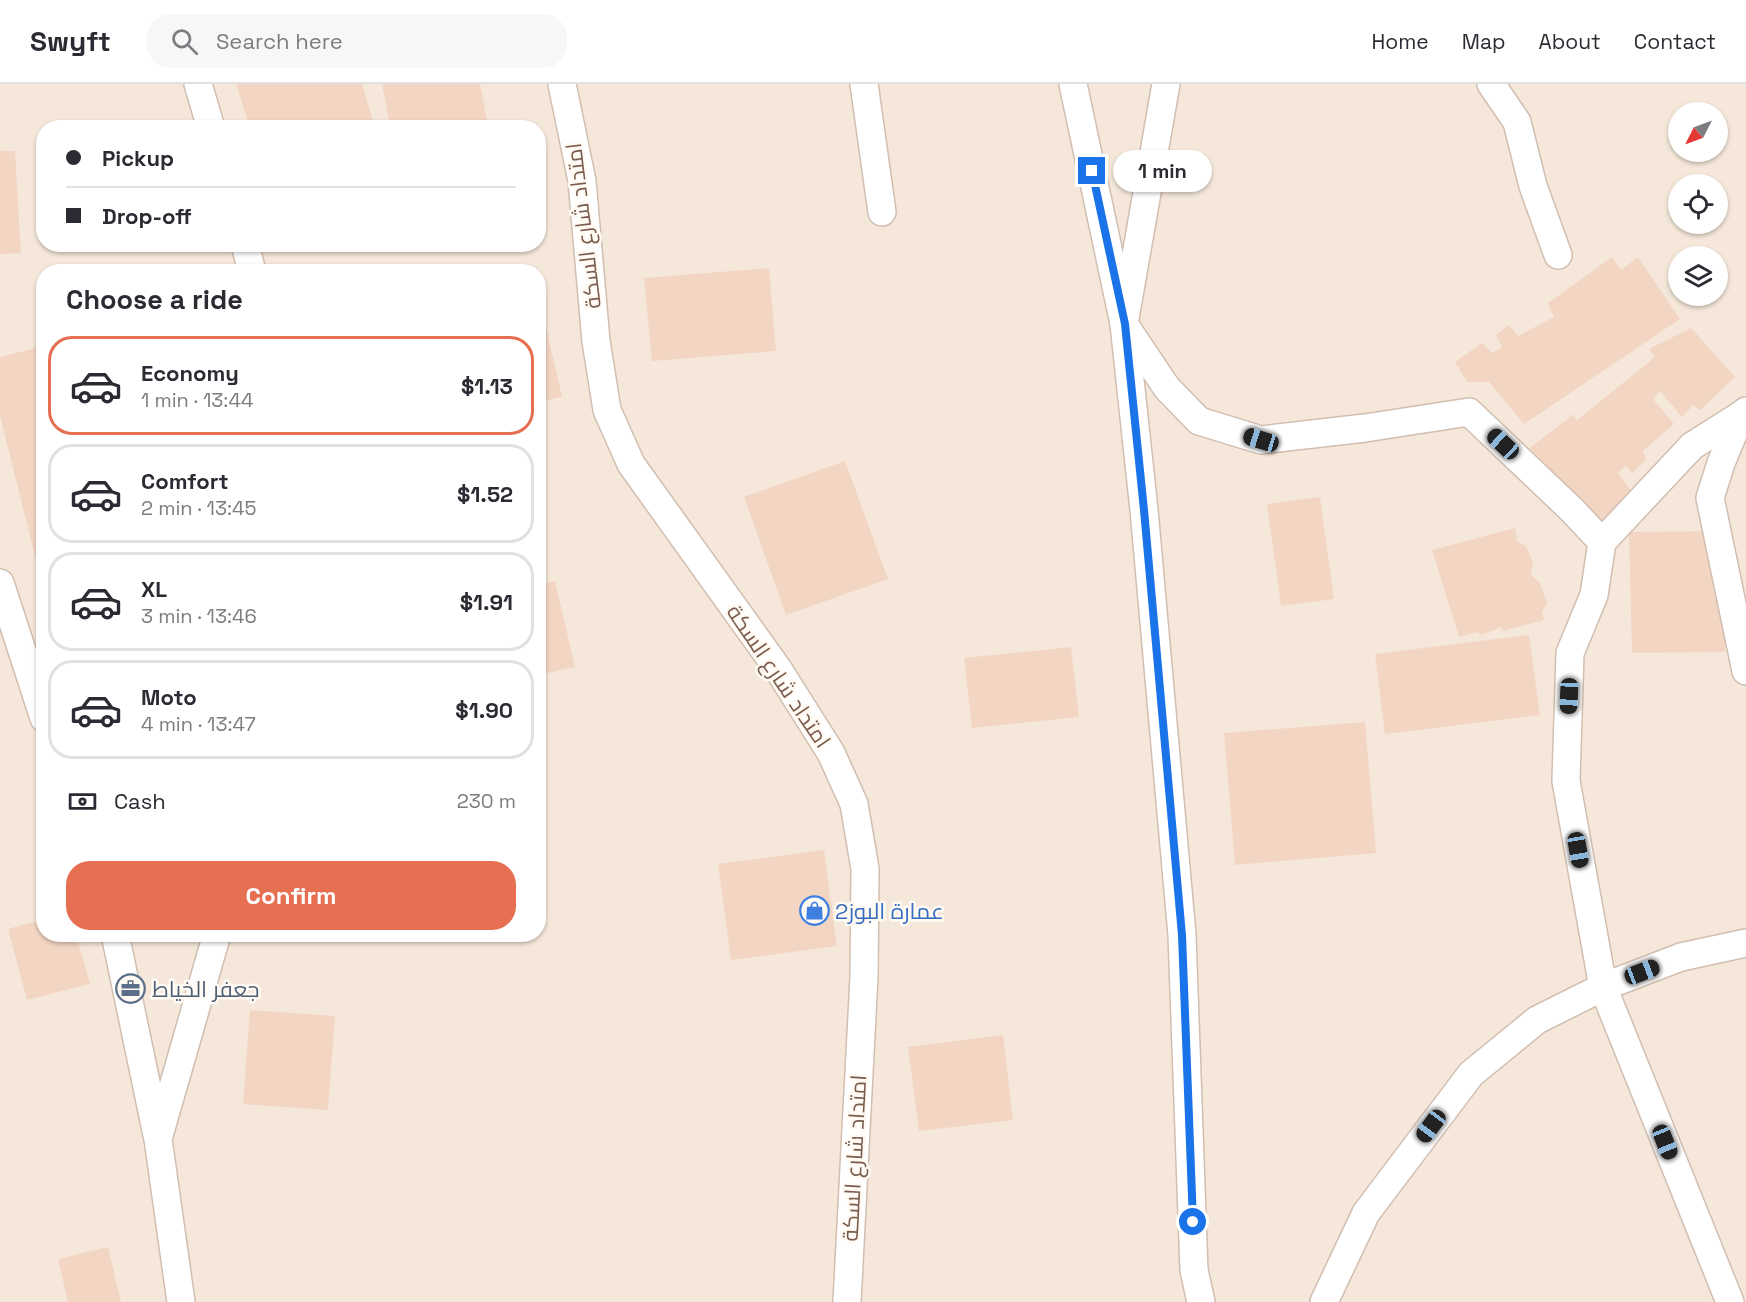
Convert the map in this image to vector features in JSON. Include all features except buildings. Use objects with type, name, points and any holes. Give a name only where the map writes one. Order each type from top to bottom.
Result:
[{"type":"street","points":[[198,84],[209,120]]},
{"type":"street","name":"امتداد شارع السكة","points":[[562,84],[582,181],[596,341],[607,410],[631,464],[778,669],[831,753],[854,804],[866,869],[864,977],[847,1302]]},
{"type":"street","points":[[864,84],[882,212]]},
{"type":"street","points":[[1073,84],[1125,324],[1182,935],[1194,1270],[1201,1302]]},
{"type":"street","points":[[1166,84],[1125,324],[1167,388],[1199,421],[1261,440],[1365,428],[1469,412],[1572,510],[1602,542]]},
{"type":"street","points":[[1491,84],[1517,122],[1533,186],[1558,255]]},
{"type":"street","points":[[1730,1302],[1603,987],[1566,782],[1570,653],[1594,595],[1602,542],[1692,446],[1743,413]]},
{"type":"street","points":[[1743,413],[1721,463],[1710,498],[1746,671]]},
{"type":"street","points":[[0,583],[36,693]]},
{"type":"street","points":[[117,942],[158,1139],[181,1302]]},
{"type":"street","points":[[158,1139],[216,942]]},
{"type":"street","points":[[1324,1302],[1366,1213],[1471,1074],[1537,1020],[1603,987],[1681,957],[1746,943]]},
{"type":"shaded area","points":[[0,84],[1746,84],[1746,1302],[0,1302]]},
{"type":"place","name":"عمارة البوز2","points":[[814,911]]},
{"type":"place","name":"جعفر الخياط","points":[[131,989]]},
{"type":"route","points":[[1092,171],[1125,324],[1144,510],[1182,935],[1193,1222]]}]
